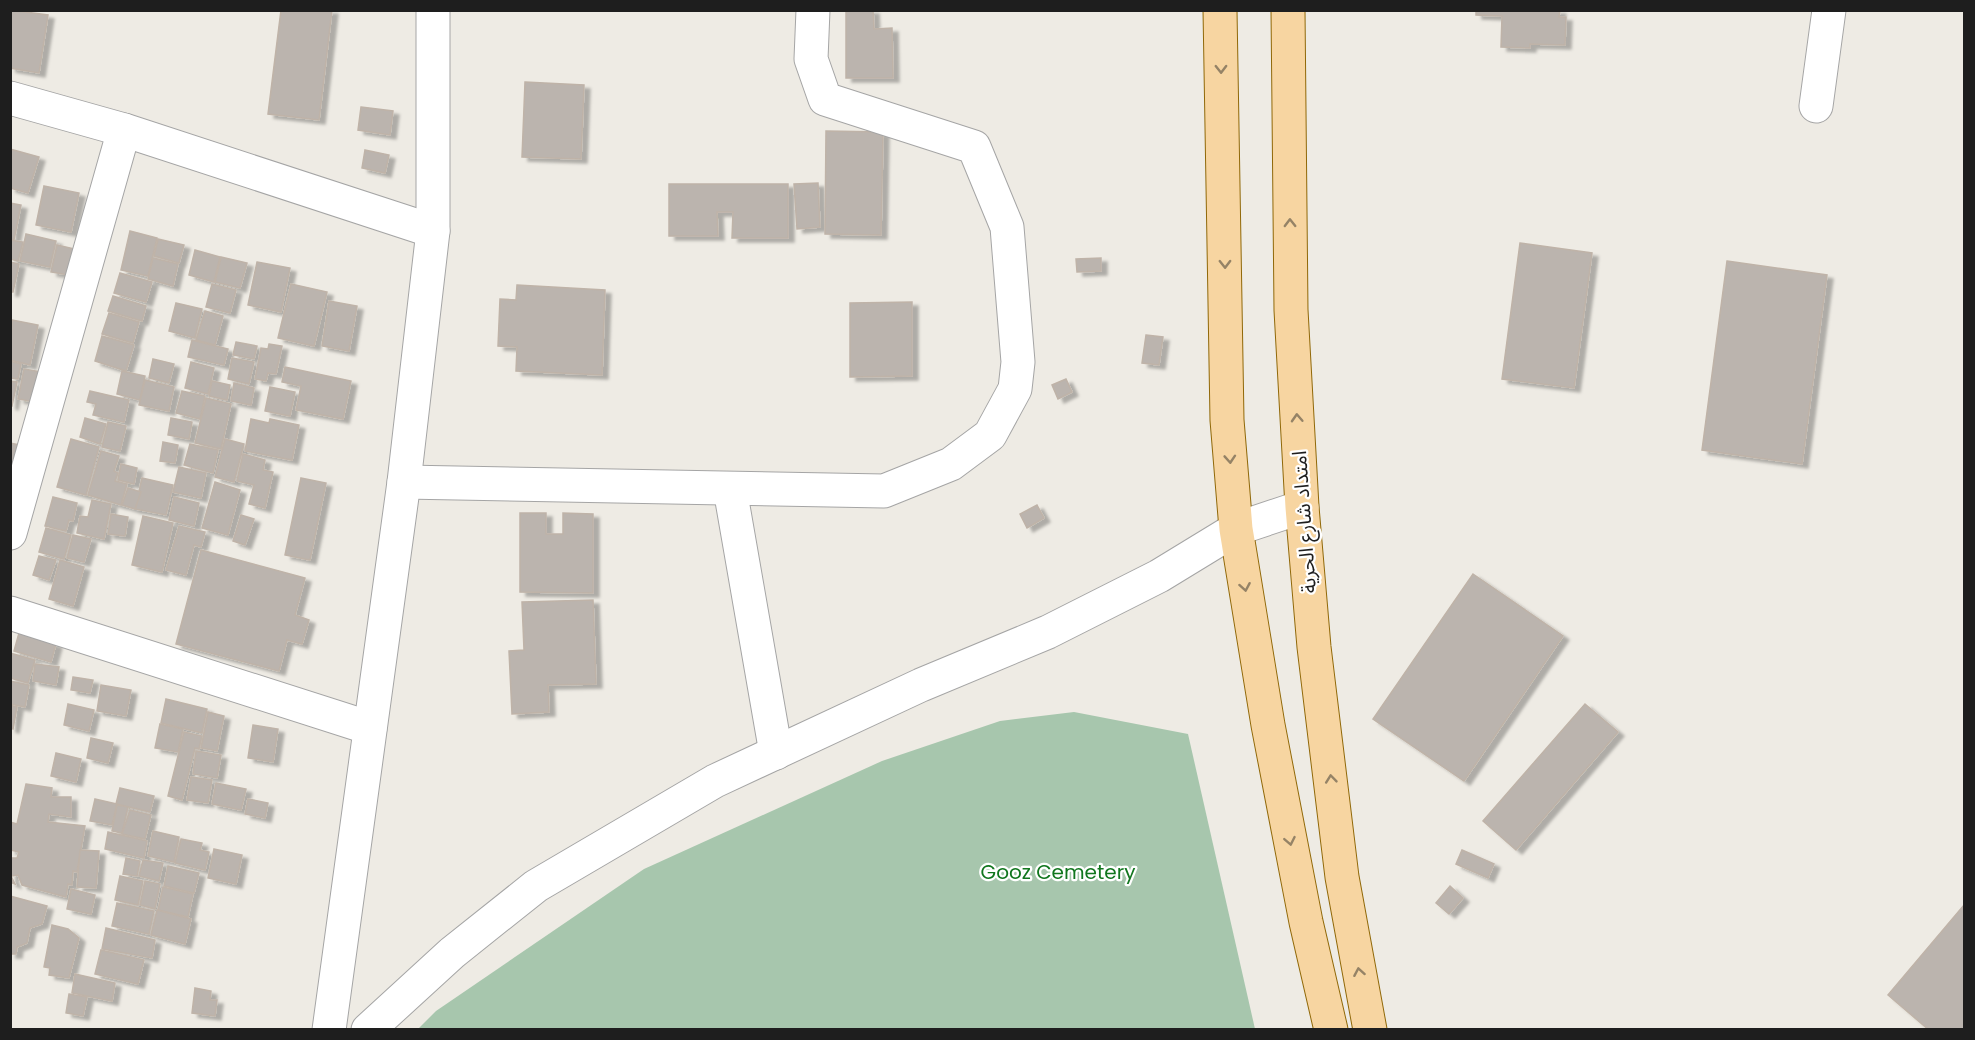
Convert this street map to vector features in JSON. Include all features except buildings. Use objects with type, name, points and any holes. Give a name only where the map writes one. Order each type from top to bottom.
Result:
[{"type":"main road","points":[[1220,10],[1227,420],[1236,529],[1268,725],[1306,922],[1331,1029]]},
{"type":"main road","name":"امتداد شارع الحرية","points":[[1288,10],[1291,310],[1302,507],[1314,647],[1342,877],[1370,1029]]},
{"type":"street","points":[[329,1029],[404,482],[433,231],[433,10]]},
{"type":"street","points":[[404,482],[884,491],[951,465],[990,435],[1015,389],[1018,362],[1007,227],[974,147],[825,99],[811,59],[813,10]]},
{"type":"street","points":[[1816,106],[1829,10]]},
{"type":"street","points":[[10,98],[124,130],[433,231]]},
{"type":"street","points":[[10,533],[124,130]]},
{"type":"street","points":[[730,489],[776,753]]},
{"type":"street","points":[[368,1029],[452,952],[536,886],[715,781],[921,685],[1048,632],[1159,576],[1236,529],[1302,507]]},
{"type":"street","points":[[10,613],[370,728]]},
{"type":"green space","name":"Gooz Cemetery","points":[[1074,712],[1188,734],[1255,1029],[418,1029],[436,1011],[644,869],[882,761],[1000,721]]}]
